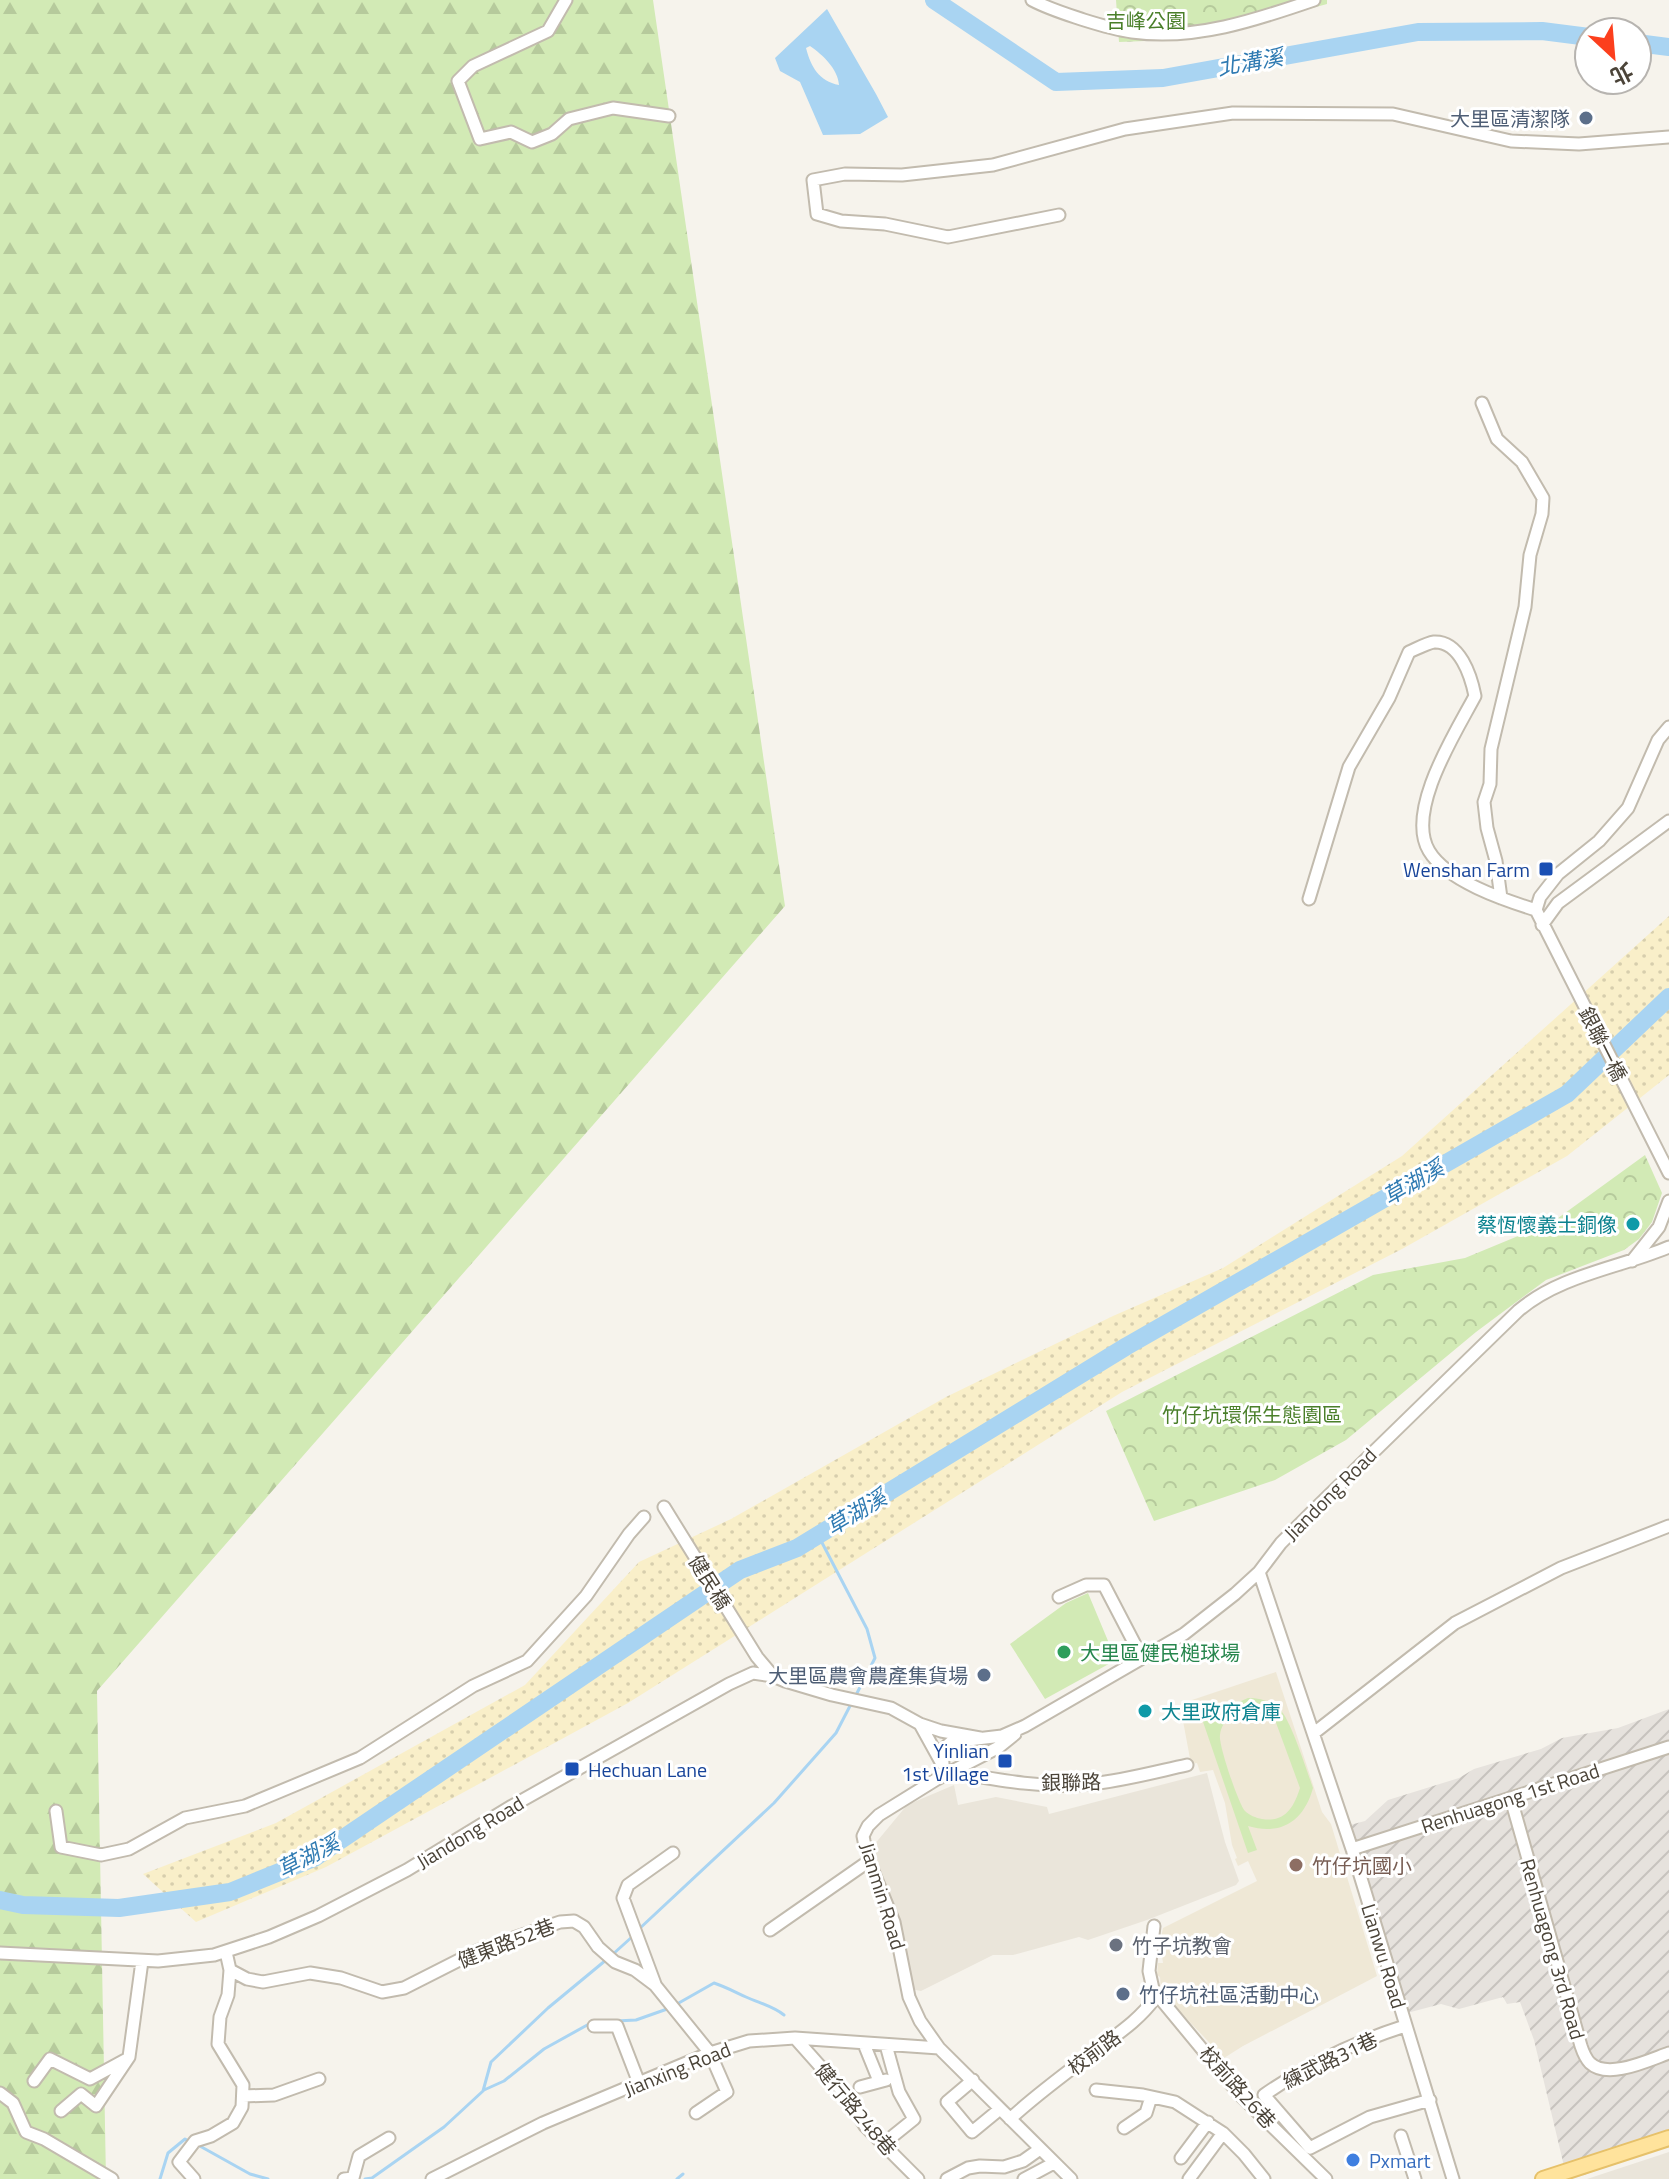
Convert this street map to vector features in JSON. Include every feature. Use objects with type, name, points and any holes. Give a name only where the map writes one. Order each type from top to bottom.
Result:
[{"type":"main road","points":[[1543,2179],[1669,2138]]},
{"type":"street","points":[[566,0],[548,31],[473,66],[458,81],[480,139],[511,132],[532,142],[552,134],[569,119],[613,108],[669,116]]},
{"type":"street","points":[[1032,0],[1047,8],[1132,32],[1172,34],[1251,21],[1314,0]]},
{"type":"street","points":[[1059,215],[948,237],[885,224],[841,221],[817,214],[813,180],[845,174],[902,175],[993,165],[1125,129],[1233,113],[1393,114],[1524,142],[1579,144],[1669,137]]},
{"type":"street","points":[[1482,403],[1497,439],[1522,462],[1543,498],[1542,514],[1530,555],[1525,607],[1491,749],[1490,784],[1484,802],[1501,898]]},
{"type":"street","points":[[1309,899],[1349,767],[1389,698],[1409,652],[1434,642],[1451,647],[1459,656],[1471,679],[1475,696],[1428,794],[1422,831],[1429,851],[1452,873],[1483,891],[1536,910]]},
{"type":"street","points":[[1542,925],[1536,910],[1540,897],[1558,874],[1599,841],[1628,808],[1658,740],[1669,727]]},
{"type":"street","points":[[1542,925],[1558,903],[1669,821]]},
{"type":"street","name":"銀聯一橋","points":[[1542,925],[1667,1167]]},
{"type":"street","points":[[1632,1262],[1659,1227],[1669,1201]]},
{"type":"street","name":"Jiandong Road","points":[[0,1953],[142,1961],[187,1959],[226,1952],[269,1937],[318,1916],[407,1870],[512,1806],[753,1673],[891,1708],[920,1724],[956,1735],[980,1738],[1002,1736],[1025,1726],[1198,1624],[1259,1572],[1281,1543],[1335,1489],[1530,1301],[1550,1289],[1669,1247]]},
{"type":"street","name":"健民橋","points":[[664,1507],[757,1657],[773,1676]]},
{"type":"street","points":[[56,1811],[61,1847],[101,1855],[129,1849],[185,1818],[245,1806],[360,1758],[473,1686],[527,1661],[586,1596],[644,1517]]},
{"type":"street","points":[[1314,1733],[1455,1623],[1561,1568],[1669,1526]]},
{"type":"street","name":"Lianwu Road","points":[[1259,1572],[1352,1849],[1453,2179]]},
{"type":"street","points":[[1059,1597],[1086,1585],[1104,1585],[1142,1658]]},
{"type":"street","points":[[920,1724],[947,1769],[958,1769],[969,1755],[959,1742]]},
{"type":"street","name":"Jiandong Road","points":[[958,1769],[999,1747],[1025,1726]]},
{"type":"street","points":[[926,1787],[944,1746],[980,1738]]},
{"type":"street","name":"Renhuagong 1st Road","points":[[1352,1849],[1669,1747]]},
{"type":"street","name":"銀聯路","points":[[958,1769],[1004,1781],[1068,1785],[1105,1782],[1187,1765]]},
{"type":"street","name":"Jianmin Road","points":[[958,1769],[879,1815],[868,1826],[863,1836],[869,1861],[894,1922],[912,2007],[939,2048],[1071,2179]]},
{"type":"street","name":"Renhuagong 3rd Road","points":[[1511,1799],[1587,2058],[1597,2067],[1611,2071],[1669,2053]]},
{"type":"street","points":[[673,1853],[628,1885],[623,1898],[655,1985],[710,2053],[727,2092],[696,2113]]},
{"type":"street","points":[[770,1930],[869,1861]]},
{"type":"street","name":"健東路52巷","points":[[230,1970],[247,1979],[263,1982],[310,1973],[341,1978],[382,1992],[404,1988],[479,1950],[560,1922],[574,1921],[584,1927],[598,1947],[615,1962],[635,1970],[655,1985]]},
{"type":"street","points":[[1154,1926],[1149,1971],[1154,1994]]},
{"type":"street","points":[[194,2179],[179,2162],[195,2141],[233,2123],[242,2107],[243,2085],[218,2044],[220,2017],[228,1995],[230,1970],[226,1952]]},
{"type":"street","points":[[61,2111],[81,2094],[96,2106],[129,2057],[142,1961]]},
{"type":"street","name":"校前路","points":[[1010,2119],[1131,2025],[1155,1998],[1154,1994]]},
{"type":"street","name":"校前路26巷","points":[[1154,1994],[1226,2080],[1326,2179]]},
{"type":"street","points":[[594,2026],[617,2026],[639,2083]]},
{"type":"street","name":"練武路31巷","points":[[1405,2026],[1370,2037],[1295,2073],[1264,2095],[1310,2148],[1370,2117],[1430,2100]]},
{"type":"street","name":"Jianxing Road","points":[[432,2179],[543,2123],[710,2053],[749,2041],[795,2038],[939,2048]]},
{"type":"street","name":"健行路248巷","points":[[795,2038],[844,2093],[865,2126],[918,2179]]},
{"type":"street","points":[[864,2044],[879,2081]]},
{"type":"street","points":[[883,2144],[914,2119],[899,2092],[886,2045]]},
{"type":"street","points":[[34,2081],[50,2059],[90,2079],[129,2057]]},
{"type":"street","points":[[860,2087],[895,2078]]},
{"type":"street","points":[[243,2096],[274,2095],[319,2079]]},
{"type":"street","points":[[973,2080],[947,2102],[972,2132],[1000,2109]]},
{"type":"street","points":[[1096,2090],[1175,2102],[1223,2133],[1264,2179]]},
{"type":"street","points":[[0,2093],[13,2103],[26,2132],[55,2145],[112,2179]]},
{"type":"street","points":[[1124,2128],[1146,2113],[1151,2097]]},
{"type":"street","points":[[1181,2158],[1208,2122]]},
{"type":"street","points":[[1189,2179],[1223,2133]]},
{"type":"street","points":[[1401,2136],[1415,2179]]},
{"type":"street","points":[[344,2179],[353,2178],[359,2156],[389,2138]]},
{"type":"street","points":[[947,2179],[968,2168],[1004,2167],[1023,2161],[1040,2149]]},
{"type":"street","points":[[1024,2179],[1054,2163]]},
{"type":"street","points":[[980,2166],[986,2179]]},
{"type":"shaded area","name":"竹仔坑國小","points":[[1276,1672],[1322,1812],[1331,1824],[1377,1976],[1224,2058],[1165,1996],[1157,1975],[1158,1963],[1163,1963],[1160,1942],[1163,1928],[1257,1881],[1248,1861],[1238,1866],[1235,1859],[1225,1803],[1213,1770],[1200,1772],[1197,1763],[1191,1764],[1181,1710],[1183,1703]]},
{"type":"shaded area","points":[[1669,1709],[1669,2146],[1565,2179],[1534,2040],[1520,2002],[1507,2004],[1503,1997],[1459,2009],[1441,2004],[1407,2013],[1350,1825],[1365,1821],[1388,1800],[1541,1749],[1562,1738],[1618,1728]]},
{"type":"shaded area","points":[[1207,1773],[1239,1881],[1236,1885],[1088,1940],[1079,1937],[1013,1955],[993,1955],[921,1991],[911,1989],[874,1845],[907,1805],[954,1785],[958,1805],[996,1797],[1047,1807],[1049,1814]]},
{"type":"shaded area","points":[[1669,2152],[1669,2179],[1587,2179]]},
{"type":"green space","points":[[0,0],[653,0],[785,906],[97,1691],[106,2179],[0,2179]]},
{"type":"green space","name":"吉峰公園","points":[[1116,0],[1327,0],[1327,4],[1198,39],[1119,42]]},
{"type":"green space","name":"竹仔坑環保生態園區","points":[[1645,1155],[1662,1193],[1652,1222],[1639,1239],[1624,1250],[1546,1280],[1476,1332],[1346,1440],[1275,1480],[1154,1521],[1106,1411],[1373,1275],[1465,1258],[1554,1221]]},
{"type":"green space","name":"大里區健民槌球場","points":[[1088,1593],[1116,1660],[1045,1699],[1010,1644],[1066,1603]]},
{"type":"green space","points":[[1248,1698],[1267,1701],[1279,1709],[1290,1727],[1313,1788],[1304,1809],[1290,1823],[1271,1829],[1248,1826],[1257,1850],[1248,1853],[1201,1716],[1209,1712],[1213,1723],[1225,1708]],"holes":[[[1250,1706],[1275,1720],[1300,1788],[1287,1812],[1270,1820],[1245,1811],[1220,1741],[1221,1729],[1235,1713]]]},
{"type":"sand","points":[[1669,916],[1669,1075],[1567,1156],[1402,1249],[1122,1392],[628,1703],[326,1867],[196,1922],[143,1874],[276,1823],[525,1685],[639,1562],[731,1519],[946,1397],[1113,1316],[1223,1268],[1402,1156]]},
{"type":"water","points":[[827,9],[888,117],[860,134],[823,135],[800,82],[780,71],[775,58]],"holes":[[[810,46],[833,68],[839,85],[821,77],[813,67],[806,48]]]},
{"type":"waterway","name":"北溝溪","points":[[934,0],[1056,82],[1163,78],[1418,32],[1542,31],[1573,35]]},
{"type":"waterway","name":"北溝溪","points":[[1653,45],[1669,47]]},
{"type":"waterway","name":"草湖溪","points":[[0,1900],[23,1905],[119,1908],[230,1892],[314,1858],[740,1570],[797,1548],[1127,1346],[1567,1094],[1669,997]]},
{"type":"waterway","points":[[818,1535],[867,1629],[875,1658],[855,1697]]},
{"type":"waterway","points":[[638,1930],[774,1803],[836,1733],[851,1704]]},
{"type":"waterway","points":[[612,1955],[633,1936]]},
{"type":"waterway","points":[[365,2179],[372,2178],[444,2127],[483,2091],[491,2062],[548,2008],[606,1960]]},
{"type":"waterway","points":[[677,2004],[714,1983],[784,2015]]},
{"type":"waterway","points":[[616,2021],[636,2020],[670,2008]]},
{"type":"waterway","points":[[484,2090],[504,2081],[544,2049],[589,2024]]},
{"type":"waterway","points":[[160,2179],[168,2153],[185,2139],[191,2142]]},
{"type":"waterway","points":[[198,2145],[250,2174],[268,2179]]},
{"type":"waterway","points":[[677,2179],[683,2174]]},
{"type":"place","name":"大里區清潔隊","points":[[1586,118]]},
{"type":"place","name":"Wenshan Farm","points":[[1546,869]]},
{"type":"place","name":"蔡恆懷義士銅像","points":[[1633,1224]]},
{"type":"place","name":"大里區健民槌球場","points":[[1064,1652]]},
{"type":"place","name":"大里區農會農產集貨場","points":[[984,1675]]},
{"type":"place","name":"大里政府倉庫","points":[[1145,1711]]},
{"type":"place","name":"Yinlian 1st Village","points":[[1005,1761]]},
{"type":"place","name":"Hechuan Lane","points":[[572,1769]]},
{"type":"place","name":"竹仔坑國小","points":[[1296,1865]]},
{"type":"place","name":"竹子坑教會","points":[[1116,1945]]},
{"type":"place","name":"竹仔坑社區活動中心","points":[[1123,1994]]},
{"type":"place","name":"Pxmart","points":[[1353,2160]]}]
